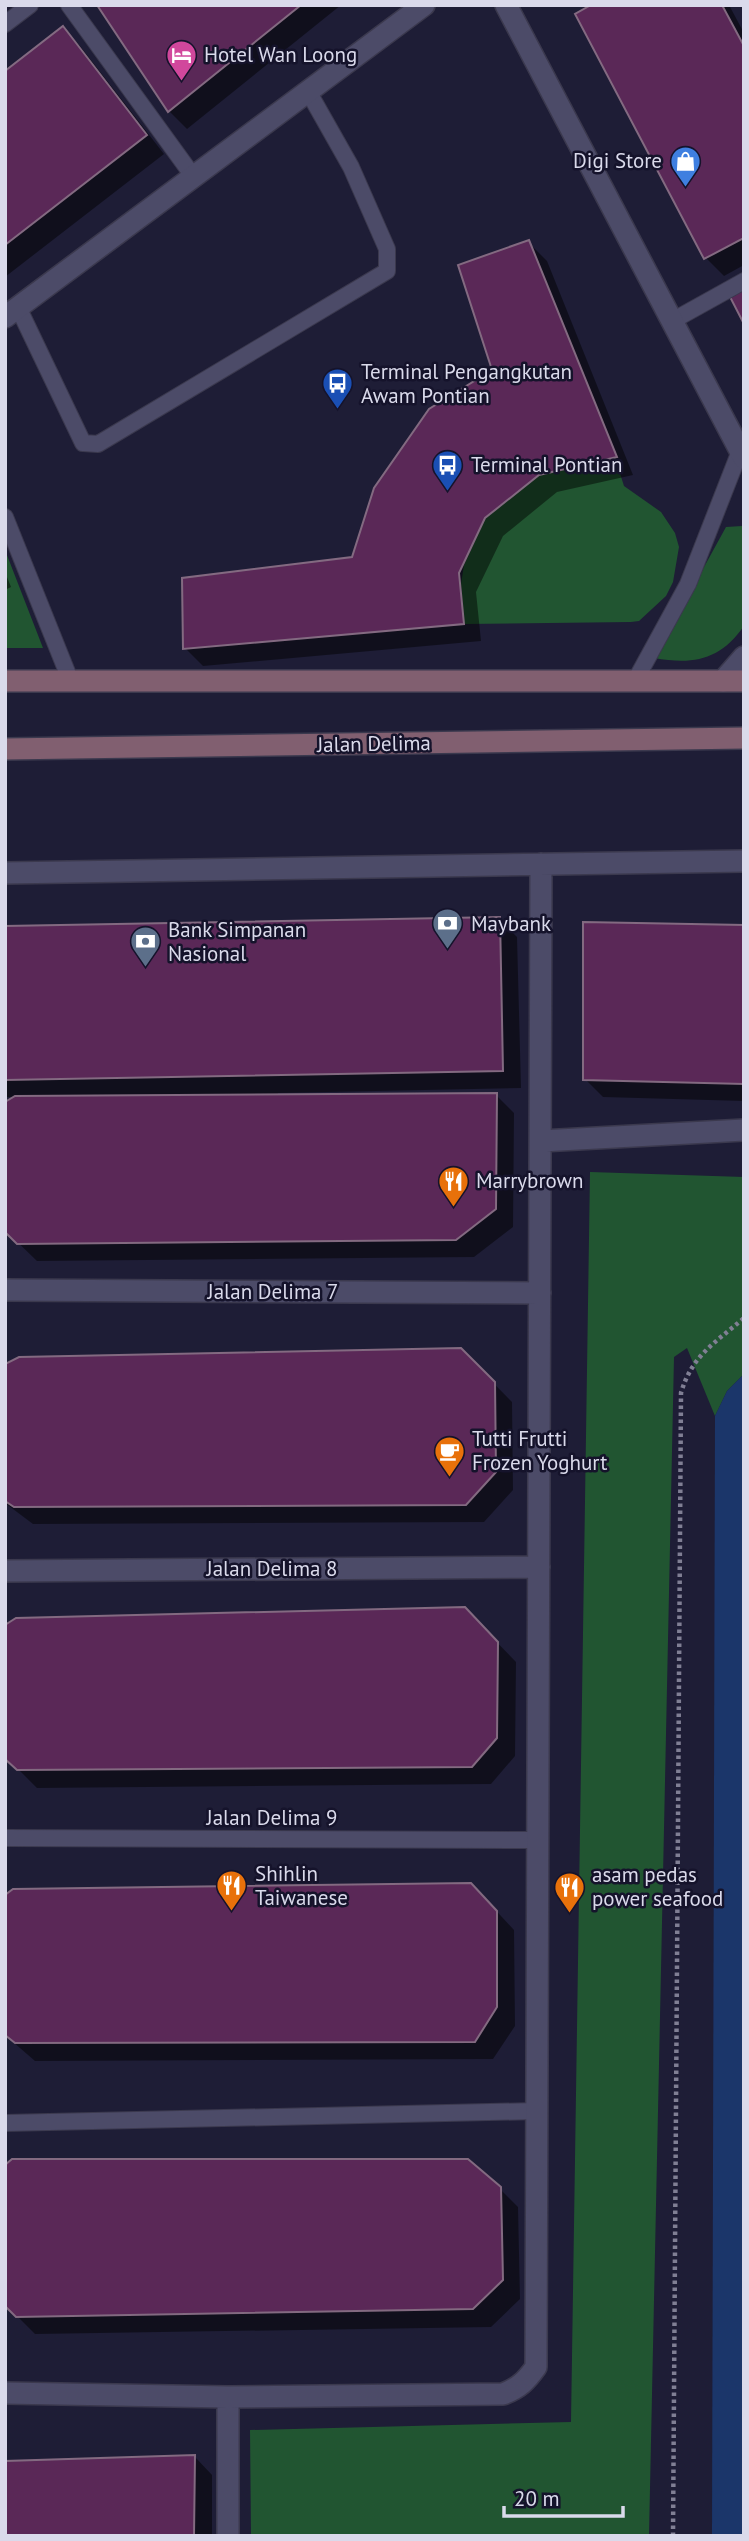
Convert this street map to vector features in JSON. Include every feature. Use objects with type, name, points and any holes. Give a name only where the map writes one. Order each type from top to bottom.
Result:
[{"type":"street","points":[[12,312],[424,5]]},
{"type":"street","points":[[506,5],[742,455]]},
{"type":"street","points":[[5,681],[733,681],[744,656]]},
{"type":"street","name":"Jalan Delima","points":[[5,749],[744,738]]},
{"type":"street","points":[[5,873],[744,861]]},
{"type":"street","points":[[5,2393],[228,2397],[503,2395],[526,2381],[536,2367],[541,864]]},
{"type":"street","points":[[541,1141],[744,1130]]},
{"type":"street","name":"Jalan Delima 7","points":[[5,1290],[540,1293]]},
{"type":"street","name":"Jalan Delima 8","points":[[5,1571],[539,1567]]},
{"type":"street","points":[[228,2397],[228,2536]]},
{"type":"lane","points":[[5,24],[30,5]]},
{"type":"lane","points":[[69,5],[193,176]]},
{"type":"lane","points":[[12,312],[83,443],[98,444],[387,271],[387,248],[351,167],[308,91]]},
{"type":"lane","points":[[672,321],[744,281]]},
{"type":"lane","points":[[635,681],[688,584],[742,455]]},
{"type":"lane","points":[[5,517],[71,681]]},
{"type":"lane","name":"Jalan Delima 9","points":[[5,1838],[538,1840]]},
{"type":"lane","points":[[5,2123],[537,2112]]},
{"type":"path","points":[[673,2536],[681,1393],[687,1373],[700,1355],[744,1318]]},
{"type":"green space","points":[[611,445],[624,486],[661,512],[675,533],[679,547],[673,582],[666,596],[639,621],[464,624],[461,584],[464,565],[489,510],[531,473]]},
{"type":"green space","points":[[742,526],[744,626],[725,646],[705,657],[682,661],[654,658],[726,527]]},
{"type":"green space","points":[[5,550],[43,648],[5,648]]},
{"type":"green space","points":[[590,1172],[744,1177],[744,1374],[727,1391],[715,1416],[687,1348],[674,1357],[649,2536],[251,2536],[250,2430],[571,2422]]},
{"type":"water","points":[[744,1374],[744,2536],[712,2536],[715,1416],[727,1391]]},
{"type":"building","points":[[97,5],[301,5],[168,112]]},
{"type":"building","points":[[591,5],[722,5],[744,46],[744,238],[704,259],[575,14]]},
{"type":"building","points":[[63,26],[147,135],[5,245],[5,71]]},
{"type":"building","points":[[529,240],[617,457],[539,475],[485,518],[459,573],[464,624],[183,649],[182,578],[352,557],[374,488],[429,409],[492,370],[458,265]]},
{"type":"building","points":[[744,285],[744,324],[728,293]]},
{"type":"building","points":[[500,917],[503,1071],[5,1080],[5,926]]},
{"type":"building","points":[[583,922],[744,925],[744,1084],[583,1080]]},
{"type":"building","points":[[497,1093],[496,1209],[456,1240],[17,1244],[5,1232],[5,1102],[15,1096]]},
{"type":"building","points":[[461,1348],[495,1382],[496,1472],[466,1505],[14,1507],[5,1501],[5,1364],[19,1357]]},
{"type":"building","points":[[465,1607],[498,1642],[497,1738],[472,1767],[17,1770],[5,1759],[5,1625],[16,1618]]},
{"type":"building","points":[[471,1883],[497,1911],[497,2007],[475,2042],[15,2043],[5,2035],[5,1895],[13,1889]]},
{"type":"building","points":[[12,2159],[468,2159],[501,2187],[503,2280],[473,2309],[16,2317],[5,2306],[5,2165]]},
{"type":"building","points":[[195,2455],[194,2536],[5,2536],[5,2461]]},
{"type":"place","name":"Hotel Wan Loong","points":[[181,82]]},
{"type":"place","name":"Digi Store","points":[[685,188]]},
{"type":"place","name":"Terminal Pengangkutan Awam Pontian","points":[[338,411]]},
{"type":"place","name":"Terminal Pontian","points":[[448,492]]},
{"type":"place","name":"Maybank","points":[[448,951]]},
{"type":"place","name":"Bank Simpanan Nasional","points":[[145,969]]},
{"type":"place","name":"Marrybrown","points":[[453,1208]]},
{"type":"place","name":"Tutti Frutti Frozen Yoghurt","points":[[449,1478]]},
{"type":"place","name":"Shihlin Taiwanese","points":[[232,1913]]},
{"type":"place","name":"asam pedas power seafood","points":[[569,1914]]}]
